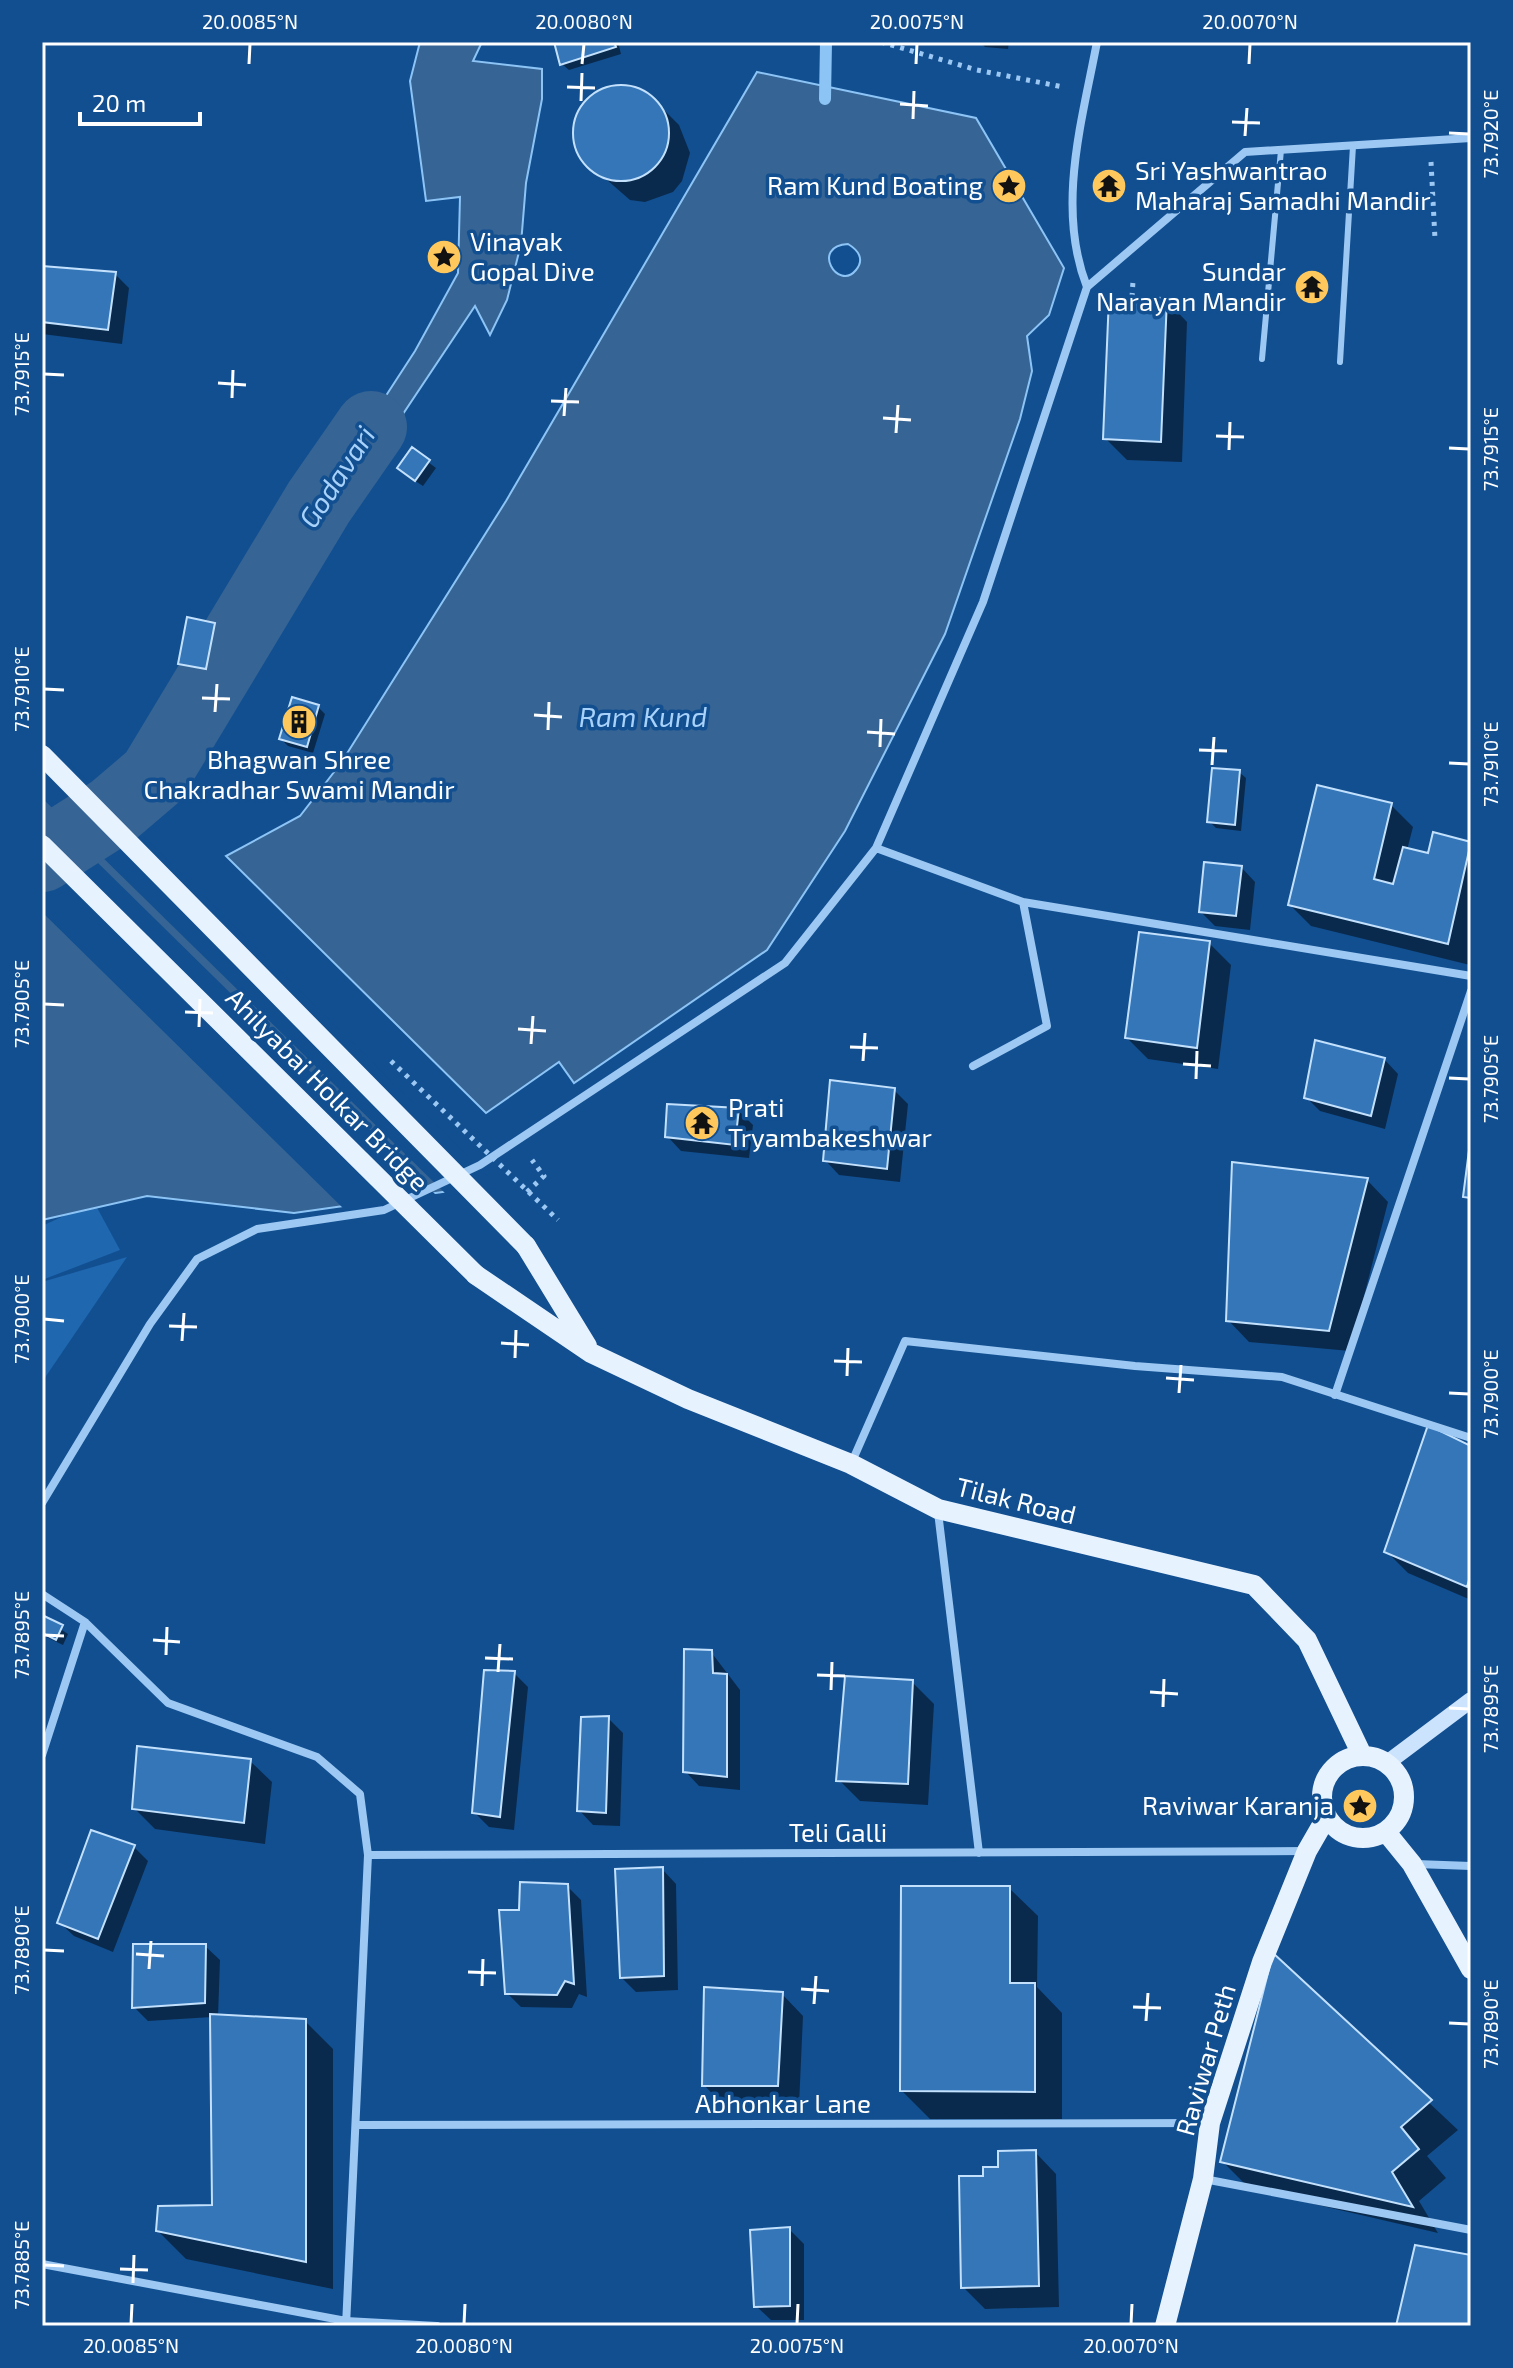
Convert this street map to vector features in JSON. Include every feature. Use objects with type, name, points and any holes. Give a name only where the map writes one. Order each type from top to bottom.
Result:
[{"type":"main road","name":"Ahilyabai Holkar Bridge","points":[[42,755],[526,1246],[591,1353]]},
{"type":"main road","name":"Ahilyabai Holkar Bridge","points":[[42,845],[476,1275],[591,1353]]},
{"type":"main road","name":"Tilak Road","points":[[591,1353],[688,1399],[851,1464],[938,1509],[1254,1585],[1307,1640],[1362,1755]]},
{"type":"main road","points":[[1362,1755],[1387,1763],[1402,1784],[1404,1798],[1396,1823],[1386,1832],[1360,1839],[1347,1836],[1326,1818],[1321,1790],[1326,1777],[1348,1758],[1362,1755]]},
{"type":"main road","name":"Raviwar Peth","points":[[1165,2326],[1203,2179],[1210,2123],[1262,1962],[1307,1851],[1326,1818]]},
{"type":"main road","points":[[1386,1832],[1412,1864],[1471,1969]]},
{"type":"street","points":[[1087,287],[1077,261],[1072,208],[1076,154],[1097,42]]},
{"type":"street","points":[[42,1503],[150,1324],[197,1259],[257,1229],[384,1210],[480,1165],[785,963],[876,848],[983,602],[1087,287],[1245,152],[1471,138]]},
{"type":"street","points":[[876,848],[1023,902],[1471,976]]},
{"type":"street","points":[[973,1066],[1047,1026],[1023,902]]},
{"type":"street","points":[[1335,1395],[1471,991]]},
{"type":"street","points":[[851,1464],[905,1341],[1135,1366],[1282,1377],[1471,1438]]},
{"type":"street","points":[[938,1509],[979,1853]]},
{"type":"street","points":[[42,1594],[85,1622],[168,1703],[317,1757],[360,1794],[368,1855],[346,2324]]},
{"type":"street","points":[[42,1755],[85,1622]]},
{"type":"street","points":[[1387,1763],[1471,1700]]},
{"type":"street","name":"Teli Galli","points":[[368,1855],[1307,1851]]},
{"type":"street","points":[[1412,1864],[1471,1866]]},
{"type":"street","name":"Abhonkar Lane","points":[[356,2125],[1210,2123]]},
{"type":"street","points":[[1203,2179],[1471,2230]]},
{"type":"street","points":[[42,2264],[346,2324],[437,2326]]},
{"type":"lane","points":[[1340,362],[1353,146]]},
{"type":"lane","points":[[1262,359],[1281,150]]},
{"type":"path","points":[[881,42],[977,70],[1088,92]]},
{"type":"path","points":[[1430,141],[1435,239]]},
{"type":"path","points":[[527,1192],[544,1176]]},
{"type":"shaded area","points":[[94,1202],[120,1250],[42,1280],[42,1226]]},
{"type":"shaded area","points":[[127,1257],[42,1382],[42,1282]]},
{"type":"water","points":[[420,42],[482,42],[473,61],[542,69],[542,99],[526,183],[521,244],[507,300],[490,335],[475,306],[331,522],[313,508],[415,351],[458,273],[460,197],[426,201],[410,81]]},
{"type":"water","name":"Ram Kund","points":[[757,72],[976,118],[1064,268],[1049,315],[1027,336],[1032,371],[1020,419],[945,634],[845,831],[767,950],[574,1083],[559,1062],[486,1113],[226,856],[300,816],[341,763],[506,501]],"holes":[[[848,244],[857,252],[860,262],[856,270],[842,276],[831,266],[829,259],[837,247]]]},
{"type":"water","points":[[42,740],[492,1185],[294,1213],[147,1196],[42,1220]]},
{"type":"pier","points":[[42,736],[495,1183],[495,1188],[448,1196],[42,798]]},
{"type":"pier","points":[[42,808],[438,1197],[345,1210],[42,912]]},
{"type":"building","points":[[554,42],[614,42],[616,47],[560,65]]},
{"type":"building","points":[[621,85],[639,89],[655,99],[665,115],[669,133],[665,151],[655,167],[639,177],[621,181],[603,177],[587,167],[577,151],[573,133],[577,115],[587,99],[603,89]]},
{"type":"building","points":[[42,266],[116,272],[108,330],[42,322]]},
{"type":"building","points":[[1109,297],[1167,298],[1161,442],[1103,439]]},
{"type":"building","points":[[412,447],[430,460],[415,481],[397,468]]},
{"type":"building","points":[[187,617],[215,623],[206,669],[178,664]]},
{"type":"building","name":"Bhagwan Shree Chakradhar Swami Mandir","points":[[292,697],[319,705],[307,747],[279,739]]},
{"type":"building","points":[[1212,768],[1240,770],[1235,825],[1207,822]]},
{"type":"building","points":[[1317,785],[1392,803],[1374,879],[1393,884],[1403,847],[1428,853],[1433,832],[1471,842],[1448,944],[1288,905]]},
{"type":"building","points":[[1204,862],[1242,866],[1236,916],[1199,912]]},
{"type":"building","points":[[1139,932],[1210,941],[1197,1048],[1125,1038]]},
{"type":"building","points":[[1315,1040],[1385,1058],[1371,1116],[1304,1098]]},
{"type":"building","points":[[830,1080],[895,1088],[887,1169],[823,1161]]},
{"type":"building","name":"Prati Tryambakeshwar","points":[[667,1104],[739,1108],[735,1145],[665,1137]]},
{"type":"building","points":[[1471,1135],[1471,1198],[1463,1197]]},
{"type":"building","points":[[1232,1162],[1368,1178],[1329,1331],[1226,1321]]},
{"type":"building","points":[[1428,1425],[1471,1446],[1471,1573],[1467,1587],[1384,1552]]},
{"type":"building","points":[[42,1615],[63,1625],[56,1640],[42,1633]]},
{"type":"building","points":[[684,1649],[712,1650],[713,1673],[727,1674],[727,1777],[683,1772]]},
{"type":"building","points":[[484,1670],[515,1671],[500,1817],[472,1813]]},
{"type":"building","points":[[845,1676],[913,1680],[908,1784],[836,1781]]},
{"type":"building","points":[[609,1716],[606,1813],[577,1811],[581,1717]]},
{"type":"building","points":[[137,1746],[251,1759],[244,1823],[132,1809]]},
{"type":"building","points":[[91,1830],[135,1845],[98,1939],[57,1923]]},
{"type":"building","points":[[663,1867],[664,1976],[620,1978],[615,1869]]},
{"type":"building","points":[[520,1882],[568,1884],[574,1984],[565,1981],[557,1995],[505,1994],[499,1910],[519,1910]]},
{"type":"building","points":[[901,1886],[1010,1886],[1010,1983],[1035,1983],[1035,2092],[900,2091]]},
{"type":"building","points":[[133,1944],[206,1944],[205,2003],[132,2008]]},
{"type":"building","points":[[1273,1953],[1432,2100],[1401,2127],[1419,2149],[1392,2172],[1413,2207],[1220,2162]]},
{"type":"building","points":[[704,1987],[783,1992],[778,2086],[702,2086]]},
{"type":"building","points":[[210,2014],[306,2019],[306,2262],[156,2231],[158,2206],[212,2205]]},
{"type":"building","points":[[1036,2150],[1039,2286],[961,2288],[959,2176],[983,2176],[983,2167],[998,2167],[998,2151]]},
{"type":"building","points":[[790,2227],[790,2306],[754,2307],[750,2230]]},
{"type":"building","points":[[1415,2245],[1471,2255],[1471,2326],[1396,2326]]},
{"type":"waterway","points":[[825,99],[826,42]]},
{"type":"waterway","name":"Godavari","points":[[42,856],[113,811],[154,776],[319,502],[371,427]]},
{"type":"place","name":"Ram Kund Boating","points":[[1009,186]]},
{"type":"place","name":"Sri Yashwantrao Maharaj Samadhi Mandir","points":[[1109,186]]},
{"type":"place","name":"Vinayak Gopal Dive","points":[[444,257]]},
{"type":"place","name":"Sundar Narayan Mandir","points":[[1312,287]]},
{"type":"place","name":"Bhagwan Shree Chakradhar Swami Mandir","points":[[299,722]]},
{"type":"place","name":"Prati Tryambakeshwar","points":[[702,1123]]},
{"type":"place","name":"Raviwar Karanja","points":[[1360,1806]]}]
